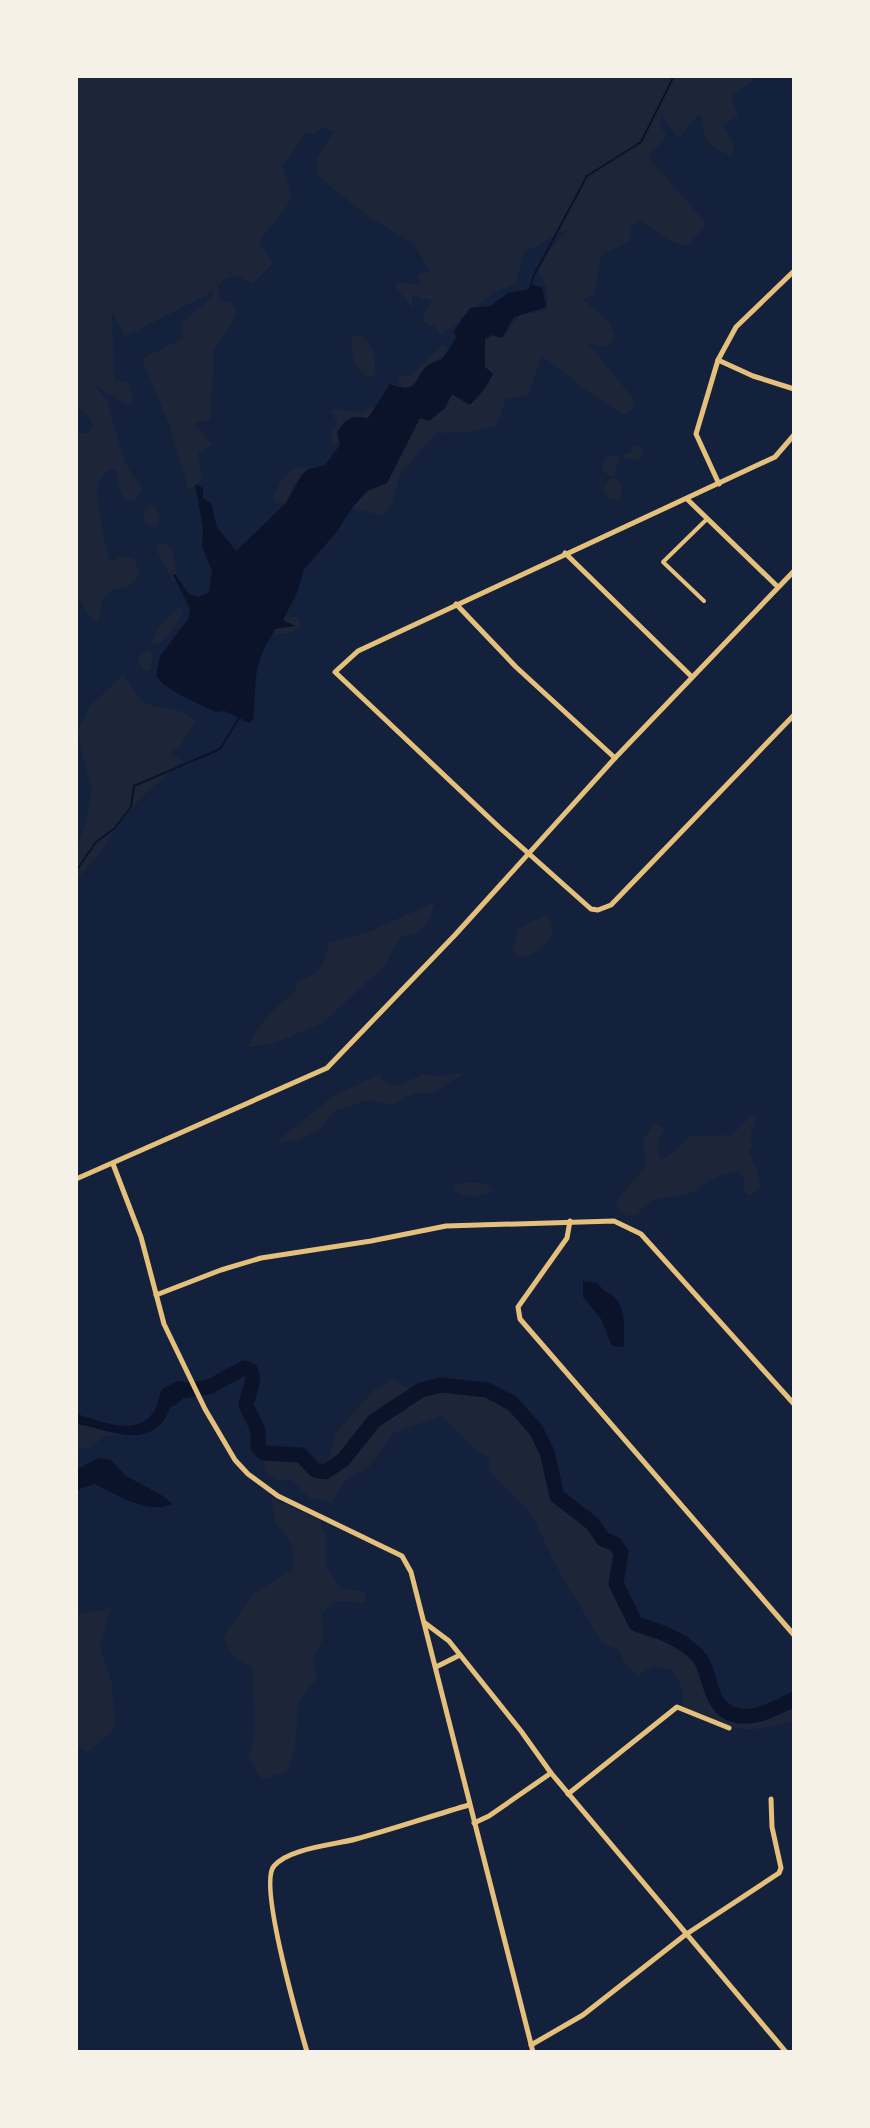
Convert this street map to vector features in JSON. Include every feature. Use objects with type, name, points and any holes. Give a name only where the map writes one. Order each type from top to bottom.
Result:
[{"type":"street","points":[[719,484],[696,434],[718,360],[736,327],[794,271]]},
{"type":"street","points":[[718,360],[753,376],[794,389]]},
{"type":"street","points":[[794,435],[775,457],[358,651],[335,672],[500,828],[530,852],[591,909],[605,909],[794,715]]},
{"type":"street","points":[[687,499],[778,586]]},
{"type":"street","points":[[704,601],[663,562],[707,519]]},
{"type":"street","points":[[566,553],[691,676]]},
{"type":"street","points":[[76,1179],[327,1068],[455,936],[691,676],[794,571]]},
{"type":"street","points":[[456,604],[516,667],[615,758]]},
{"type":"street","points":[[113,1164],[141,1237],[164,1324],[184,1368],[235,1460],[263,1486],[310,1512],[385,1546],[402,1556],[407,1563],[426,1623],[469,1805],[532,2048],[583,2015],[685,1935],[779,1873],[781,1868],[772,1827],[771,1799]]},
{"type":"street","points":[[570,1221],[567,1238],[518,1307],[520,1319],[794,1635]]},
{"type":"street","points":[[156,1295],[221,1270],[261,1258],[371,1241],[446,1226],[614,1221],[641,1234],[794,1404]]},
{"type":"street","points":[[426,1623],[439,1631],[460,1655],[568,1794],[786,2052]]},
{"type":"street","points":[[436,1667],[460,1655]]},
{"type":"street","points":[[568,1794],[677,1707],[729,1728]]},
{"type":"street","points":[[474,1824],[551,1773]]},
{"type":"street","points":[[307,2052],[276,1933],[270,1883],[270,1872],[274,1865],[308,1850],[354,1840],[469,1805]]},
{"type":"shaded area","points":[[750,76],[752,81],[731,96],[738,116],[723,126],[734,145],[731,156],[709,142],[702,125],[702,117],[698,116],[678,138],[662,115],[659,124],[667,136],[648,157],[707,224],[686,247],[669,240],[639,220],[630,227],[630,241],[601,255],[594,295],[583,299],[609,322],[616,337],[607,347],[588,343],[635,401],[632,410],[623,414],[594,396],[542,356],[529,394],[506,398],[496,426],[470,432],[436,433],[400,474],[392,504],[384,516],[352,508],[367,491],[387,483],[420,418],[429,421],[445,408],[451,394],[470,405],[486,388],[493,374],[485,367],[485,339],[493,336],[503,338],[520,315],[541,312],[548,307],[547,287],[537,269],[558,240],[568,231],[524,251],[516,283],[493,293],[440,336],[437,328],[421,321],[432,300],[412,294],[413,309],[395,286],[398,282],[420,285],[418,275],[430,271],[413,243],[370,218],[318,176],[316,158],[334,132],[322,127],[314,134],[305,133],[282,166],[292,197],[259,244],[273,263],[252,284],[236,275],[225,279],[217,286],[220,300],[232,303],[237,313],[214,350],[210,420],[194,423],[212,444],[198,453],[202,479],[189,490],[169,425],[142,359],[183,338],[182,323],[214,295],[212,292],[125,337],[112,312],[114,380],[129,383],[133,402],[127,405],[95,385],[107,401],[125,463],[143,490],[136,499],[125,501],[119,489],[117,470],[109,469],[100,480],[97,499],[111,562],[122,556],[134,559],[140,572],[132,584],[111,591],[107,595],[102,602],[99,619],[93,622],[79,599],[76,601],[77,430],[80,434],[89,433],[93,424],[86,413],[76,406],[76,77]]},
{"type":"shaded area","points":[[533,285],[542,287],[546,307],[514,317],[502,338],[492,335],[485,339],[485,367],[493,374],[485,388],[470,405],[452,394],[445,408],[429,421],[420,418],[387,483],[367,491],[352,508],[336,533],[304,569],[297,593],[283,620],[295,626],[275,629],[259,662],[253,719],[249,723],[225,711],[216,712],[164,685],[156,676],[160,656],[188,619],[190,609],[173,575],[175,574],[189,594],[198,597],[209,592],[212,571],[202,546],[203,528],[195,484],[203,488],[203,498],[211,503],[217,527],[236,551],[286,503],[302,474],[309,469],[325,465],[340,445],[337,432],[346,421],[357,417],[368,418],[390,384],[407,388],[412,386],[428,365],[442,359],[456,338],[454,331],[470,308],[490,306],[508,293],[526,290]]},
{"type":"shaded area","points":[[361,335],[369,343],[375,362],[375,374],[368,378],[357,365],[352,349],[352,337]]},
{"type":"shaded area","points":[[444,345],[448,350],[444,355],[425,368],[416,382],[402,388],[398,377],[410,375]]},
{"type":"shaded area","points":[[371,408],[376,409],[368,418],[353,416],[337,432],[339,442],[332,445],[331,430],[338,423],[331,413],[332,409],[362,412]]},
{"type":"shaded area","points":[[633,446],[643,447],[643,456],[639,460],[623,458],[621,455],[630,453]]},
{"type":"shaded area","points":[[617,455],[620,459],[614,474],[610,476],[602,471],[604,458]]},
{"type":"shaded area","points":[[304,467],[309,469],[294,484],[286,503],[275,503],[273,496],[288,473]]},
{"type":"shaded area","points":[[616,478],[623,486],[619,501],[607,497],[603,490],[609,479]]},
{"type":"shaded area","points":[[149,505],[155,506],[159,515],[159,523],[154,527],[146,524],[142,511]]},
{"type":"shaded area","points":[[162,543],[172,548],[178,580],[174,583],[157,551],[156,545]]},
{"type":"shaded area","points":[[179,607],[183,610],[173,629],[159,644],[151,643],[157,629]]},
{"type":"shaded area","points":[[285,616],[299,618],[300,628],[292,632],[273,635],[275,629],[294,626],[283,621]]},
{"type":"shaded area","points":[[149,649],[153,654],[150,670],[144,671],[137,658]]},
{"type":"shaded area","points":[[123,675],[143,701],[156,707],[182,712],[195,721],[182,743],[170,754],[182,760],[134,805],[77,879],[77,847],[86,823],[92,788],[78,731],[90,706]]},
{"type":"shaded area","points":[[435,902],[424,927],[415,934],[401,936],[385,965],[323,1023],[272,1044],[247,1047],[267,1017],[295,992],[296,982],[311,976],[320,969],[329,943],[368,932]]},
{"type":"shaded area","points":[[547,915],[552,930],[547,943],[536,952],[521,958],[512,952],[519,928]]},
{"type":"shaded area","points":[[464,1073],[433,1093],[413,1094],[392,1105],[369,1100],[334,1111],[320,1129],[299,1140],[276,1142],[335,1095],[379,1075],[387,1084],[399,1085],[424,1074],[438,1076]]},
{"type":"shaded area","points":[[752,1115],[756,1118],[751,1134],[752,1148],[748,1152],[757,1169],[761,1187],[749,1196],[743,1190],[745,1181],[739,1171],[715,1178],[688,1194],[655,1199],[638,1214],[627,1216],[617,1208],[618,1199],[645,1168],[644,1138],[654,1124],[664,1128],[657,1146],[660,1159],[670,1155],[691,1136],[732,1135]]},
{"type":"shaded area","points":[[465,1182],[487,1184],[495,1191],[474,1196],[455,1191],[454,1185]]},
{"type":"shaded area","points":[[583,1281],[598,1283],[602,1289],[617,1300],[624,1319],[624,1347],[612,1346],[601,1319],[583,1297]]},
{"type":"shaded area","points":[[393,1379],[410,1389],[421,1390],[441,1385],[487,1390],[512,1403],[536,1430],[547,1452],[557,1496],[593,1524],[603,1539],[615,1544],[621,1553],[616,1584],[636,1624],[671,1635],[699,1657],[700,1680],[713,1700],[722,1707],[732,1713],[755,1716],[770,1712],[793,1699],[793,1721],[775,1726],[747,1729],[724,1725],[682,1706],[684,1693],[673,1670],[653,1666],[638,1676],[625,1663],[618,1649],[603,1644],[555,1564],[532,1515],[489,1470],[490,1457],[478,1451],[441,1416],[393,1433],[369,1467],[345,1481],[332,1502],[309,1498],[291,1479],[278,1481],[265,1472],[264,1453],[301,1455],[315,1470],[325,1472],[336,1433],[373,1391]]},
{"type":"shaded area","points":[[177,1381],[183,1381],[189,1391],[176,1394],[164,1420],[156,1429],[134,1435],[77,1424],[77,1414],[118,1425],[138,1424],[154,1411],[162,1389]]},
{"type":"shaded area","points":[[77,1420],[130,1431],[120,1435],[106,1435],[91,1447],[77,1449]]},
{"type":"shaded area","points":[[99,1458],[111,1460],[126,1476],[163,1496],[172,1504],[162,1507],[142,1505],[94,1484],[77,1490],[77,1469]]},
{"type":"shaded area","points":[[271,1498],[320,1521],[326,1536],[326,1566],[340,1588],[364,1592],[366,1603],[338,1601],[321,1613],[324,1638],[313,1657],[317,1679],[302,1696],[297,1709],[292,1758],[287,1772],[262,1779],[249,1758],[255,1732],[253,1668],[231,1654],[223,1637],[254,1593],[294,1569],[292,1544],[275,1522]]},
{"type":"shaded area","points":[[111,1608],[100,1646],[112,1685],[115,1728],[88,1752],[77,1746],[77,1615]]},
{"type":"waterway","points":[[530,290],[533,277],[587,176],[641,142],[674,76]]},
{"type":"waterway","points":[[76,871],[96,842],[114,829],[131,807],[134,786],[220,749],[239,718]]},
{"type":"waterway","points":[[171,1399],[181,1391],[209,1387],[244,1368],[251,1371],[253,1379],[246,1405],[258,1430],[258,1447],[264,1453],[301,1455],[315,1470],[325,1472],[343,1460],[374,1421],[421,1390],[441,1385],[487,1390],[512,1403],[536,1430],[547,1452],[557,1496],[593,1524],[603,1539],[615,1544],[621,1553],[616,1584],[636,1624],[669,1636],[684,1644],[698,1656],[718,1703],[734,1715],[755,1715],[794,1699]]}]
